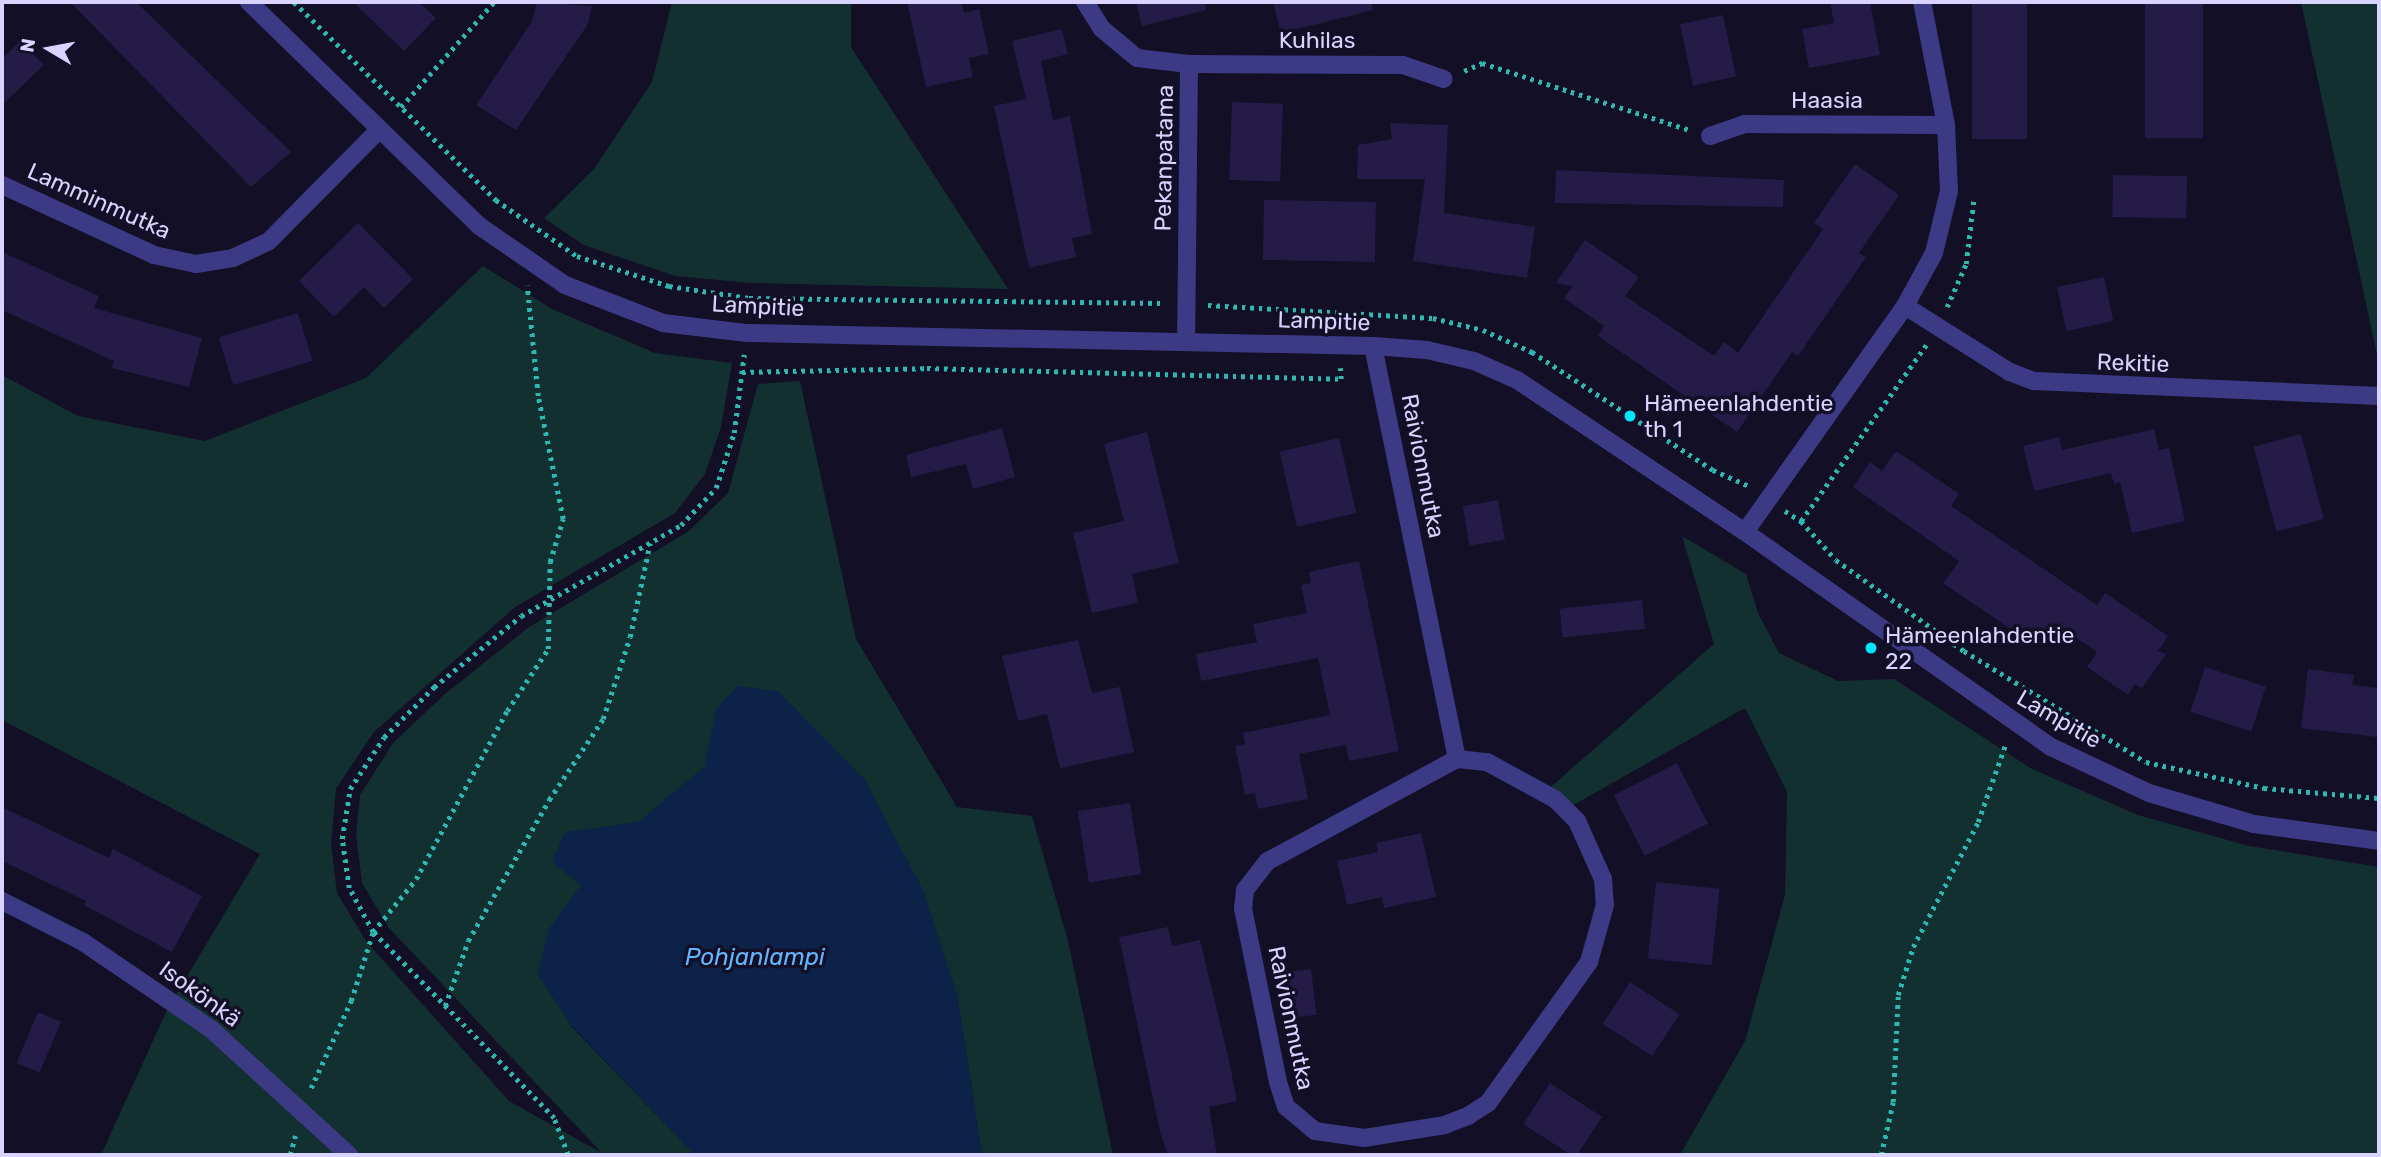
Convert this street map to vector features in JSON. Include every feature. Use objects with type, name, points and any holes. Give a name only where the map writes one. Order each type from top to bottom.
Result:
[{"type":"street","name":"Lampitie","points":[[249,2],[378,131],[478,225],[565,285],[663,323],[747,333],[1373,346],[1427,350],[1474,361],[1517,380],[1745,532],[2013,723],[2051,747],[2149,793],[2254,824],[2379,841]]},
{"type":"street","name":"Pekanpatama","points":[[1085,2],[1101,28],[1137,58],[1189,64],[1186,341]]},
{"type":"street","points":[[1745,532],[1905,306],[1934,253],[1949,191],[1946,125],[1922,2]]},
{"type":"street","name":"Kuhilas","points":[[1189,64],[1403,65],[1444,79]]},
{"type":"street","name":"Haasia","points":[[1710,136],[1744,124],[1946,125]]},
{"type":"street","name":"Lamminmutka","points":[[2,185],[154,255],[195,264],[233,258],[268,242],[378,131]]},
{"type":"street","name":"Rekitie","points":[[1905,306],[2010,372],[2034,381],[2379,396]]},
{"type":"street","name":"Raivionmutka","points":[[1373,346],[1457,759]]},
{"type":"street","name":"Raivionmutka","points":[[1457,759],[1487,762],[1555,799],[1577,821],[1603,879],[1605,905],[1589,961],[1488,1103],[1468,1116],[1446,1125],[1365,1138],[1315,1131],[1286,1107],[1278,1082],[1243,909],[1244,890],[1268,861],[1457,759]]},
{"type":"street","name":"Isokönkä","points":[[2,901],[83,942],[211,1029],[349,1155]]},
{"type":"path","points":[[294,2],[496,200],[577,256],[669,286],[749,298],[1187,303],[1433,318],[1483,330],[1532,352],[1713,470],[1742,482],[1801,521],[1836,560],[1964,651],[2146,762],[2264,788],[2379,798]]},
{"type":"path","points":[[401,107],[487,15],[494,2]]},
{"type":"path","points":[[1444,79],[1482,63],[1710,136]]},
{"type":"path","points":[[302,1110],[351,1000],[373,932],[416,879],[507,711],[548,649],[552,599],[550,562],[563,519],[538,396],[528,317],[527,258]]},
{"type":"path","points":[[568,1155],[554,1118],[373,932],[349,888],[342,839],[350,789],[384,737],[434,687],[521,617],[681,524],[716,488],[734,433],[749,298]]},
{"type":"path","points":[[742,372],[927,368],[1341,379],[1337,311]]},
{"type":"path","points":[[445,1006],[468,941],[549,800],[603,719],[630,637],[650,542]]},
{"type":"path","points":[[1881,1155],[1893,1102],[1898,995],[1913,947],[1978,822],[2013,723]]},
{"type":"green space","points":[[672,2],[851,2],[851,47],[1008,289],[751,283],[675,276],[584,245],[544,218],[594,169],[652,82]]},
{"type":"green space","points":[[2301,2],[2379,2],[2379,364]]},
{"type":"green space","points":[[483,266],[552,309],[655,353],[732,363],[721,427],[705,474],[675,513],[515,607],[374,732],[336,789],[331,843],[337,893],[366,941],[509,1101],[602,1153],[389,928],[362,883],[356,834],[360,795],[393,743],[445,694],[529,627],[689,531],[728,493],[758,384],[800,381],[856,639],[957,807],[1032,816],[1068,941],[1113,1155],[982,1155],[957,994],[571,1026],[695,1155],[101,1155],[167,1010],[260,854],[2,720],[2,375],[78,416],[205,441],[366,378]]},
{"type":"green space","points":[[1682,536],[1746,574],[1758,613],[1779,653],[1838,681],[1894,679],[2032,769],[2138,815],[2249,846],[2379,867],[2379,1155],[1680,1155],[1745,1041],[1785,895],[1787,792],[1745,708],[1568,808],[1546,791],[1714,644]]},
{"type":"water","name":"Pohjanlampi","points":[[737,686],[778,691],[865,780],[923,890],[957,994],[982,1155],[695,1155],[571,1025],[538,975],[548,930],[581,885],[552,862],[565,832],[638,822],[705,766],[716,709]]},
{"type":"building","points":[[70,2],[136,2],[291,152],[251,187]]},
{"type":"building","points":[[353,2],[419,2],[436,18],[404,51]]},
{"type":"building","points":[[537,2],[592,6],[588,24],[516,130],[476,105],[532,21]]},
{"type":"building","points":[[907,2],[961,2],[964,13],[979,9],[989,54],[969,58],[973,77],[926,87]]},
{"type":"building","points":[[1136,2],[1205,2],[1206,10],[1142,26]]},
{"type":"building","points":[[1273,2],[1372,2],[1373,10],[1281,33]]},
{"type":"building","points":[[1830,2],[1870,2],[1880,55],[1809,68],[1802,29],[1834,23]]},
{"type":"building","points":[[1972,2],[2027,2],[2027,139],[1972,139]]},
{"type":"building","points":[[2145,2],[2203,2],[2203,138],[2145,138]]},
{"type":"building","points":[[1723,15],[1736,77],[1693,86],[1680,24]]},
{"type":"building","points":[[1062,29],[1068,54],[1041,61],[1053,120],[1070,116],[1092,234],[1072,238],[1076,257],[1029,268],[994,106],[1026,99],[1012,41]]},
{"type":"building","points":[[20,41],[44,65],[2,105],[2,59]]},
{"type":"building","points":[[1232,102],[1283,104],[1280,182],[1229,180]]},
{"type":"building","points":[[1390,123],[1448,125],[1444,213],[1535,227],[1527,278],[1413,261],[1425,179],[1357,179],[1358,145],[1392,139]]},
{"type":"building","points":[[1855,164],[1899,195],[1859,253],[1866,257],[1798,356],[1792,352],[1737,432],[1598,336],[1604,326],[1564,298],[1573,286],[1556,283],[1585,240],[1639,277],[1625,296],[1714,356],[1724,342],[1738,353],[1823,229],[1814,223]]},
{"type":"building","points":[[1556,170],[1784,180],[1783,207],[1555,203]]},
{"type":"building","points":[[2113,175],[2187,176],[2186,218],[2112,217]]},
{"type":"building","points":[[1264,200],[1376,202],[1375,262],[1263,260]]},
{"type":"building","points":[[358,223],[413,279],[384,308],[364,287],[334,317],[299,281]]},
{"type":"building","points":[[2,252],[99,296],[94,308],[202,338],[189,387],[112,368],[114,361],[2,310]]},
{"type":"building","points":[[2104,277],[2113,321],[2066,331],[2057,287]]},
{"type":"building","points":[[298,313],[313,361],[233,385],[219,337]]},
{"type":"building","points":[[1002,428],[1015,477],[973,489],[966,464],[911,477],[906,455]]},
{"type":"building","points":[[2154,429],[2159,450],[2169,448],[2185,521],[2132,533],[2120,482],[2114,484],[2111,473],[2034,491],[2023,446],[2059,437],[2062,450]]},
{"type":"building","points":[[1147,432],[1179,563],[1132,574],[1138,603],[1092,613],[1073,533],[1124,521],[1104,444]]},
{"type":"building","points":[[2301,434],[2324,519],[2276,532],[2254,447]]},
{"type":"building","points":[[1339,438],[1356,513],[1297,527],[1280,452]]},
{"type":"building","points":[[1896,451],[1959,494],[1951,506],[2097,605],[2105,593],[2168,636],[2158,651],[2166,654],[2142,688],[2135,684],[2128,695],[2087,667],[2097,652],[2054,623],[2037,647],[1943,583],[1959,561],[1853,487],[1870,462],[1882,471]]},
{"type":"building","points":[[1498,500],[1505,539],[1469,546],[1463,506]]},
{"type":"building","points":[[1359,561],[1399,751],[1349,761],[1346,745],[1299,754],[1308,799],[1258,809],[1255,793],[1245,795],[1235,746],[1245,744],[1243,733],[1330,715],[1318,658],[1201,681],[1196,654],[1257,642],[1253,624],[1307,613],[1301,585],[1311,583],[1309,572]]},
{"type":"building","points":[[1642,600],[1645,629],[1562,638],[1559,609]]},
{"type":"building","points":[[1078,640],[1092,693],[1120,687],[1134,752],[1060,768],[1047,714],[1018,721],[1002,656]]},
{"type":"building","points":[[2205,667],[2266,687],[2251,731],[2190,712]]},
{"type":"building","points":[[2308,669],[2354,675],[2352,685],[2379,688],[2377,737],[2301,728]]},
{"type":"building","points":[[1677,763],[1708,824],[1645,856],[1614,795]]},
{"type":"building","points":[[1130,803],[1141,874],[1089,882],[1078,811]]},
{"type":"building","points":[[2,807],[109,858],[113,849],[202,896],[172,952],[84,905],[86,901],[2,861]]},
{"type":"building","points":[[1421,833],[1436,897],[1384,908],[1382,897],[1347,905],[1337,861],[1378,852],[1376,843]]},
{"type":"building","points":[[1656,882],[1720,889],[1712,965],[1648,959]]},
{"type":"building","points":[[1168,927],[1172,946],[1200,940],[1229,1060],[1237,1101],[1209,1107],[1217,1155],[1168,1155],[1160,1132],[1119,937]]},
{"type":"building","points":[[1311,969],[1317,1015],[1292,1018],[1286,972]]},
{"type":"building","points":[[1630,982],[1679,1014],[1652,1056],[1603,1024]]},
{"type":"building","points":[[38,1012],[61,1022],[40,1072],[17,1063]]},
{"type":"building","points":[[1550,1083],[1602,1117],[1577,1155],[1571,1155],[1523,1124]]},
{"type":"place","name":"Hämeenlahdentie th 1","points":[[1630,416]]},
{"type":"place","name":"Hämeenlahdentie 22","points":[[1871,648]]}]
